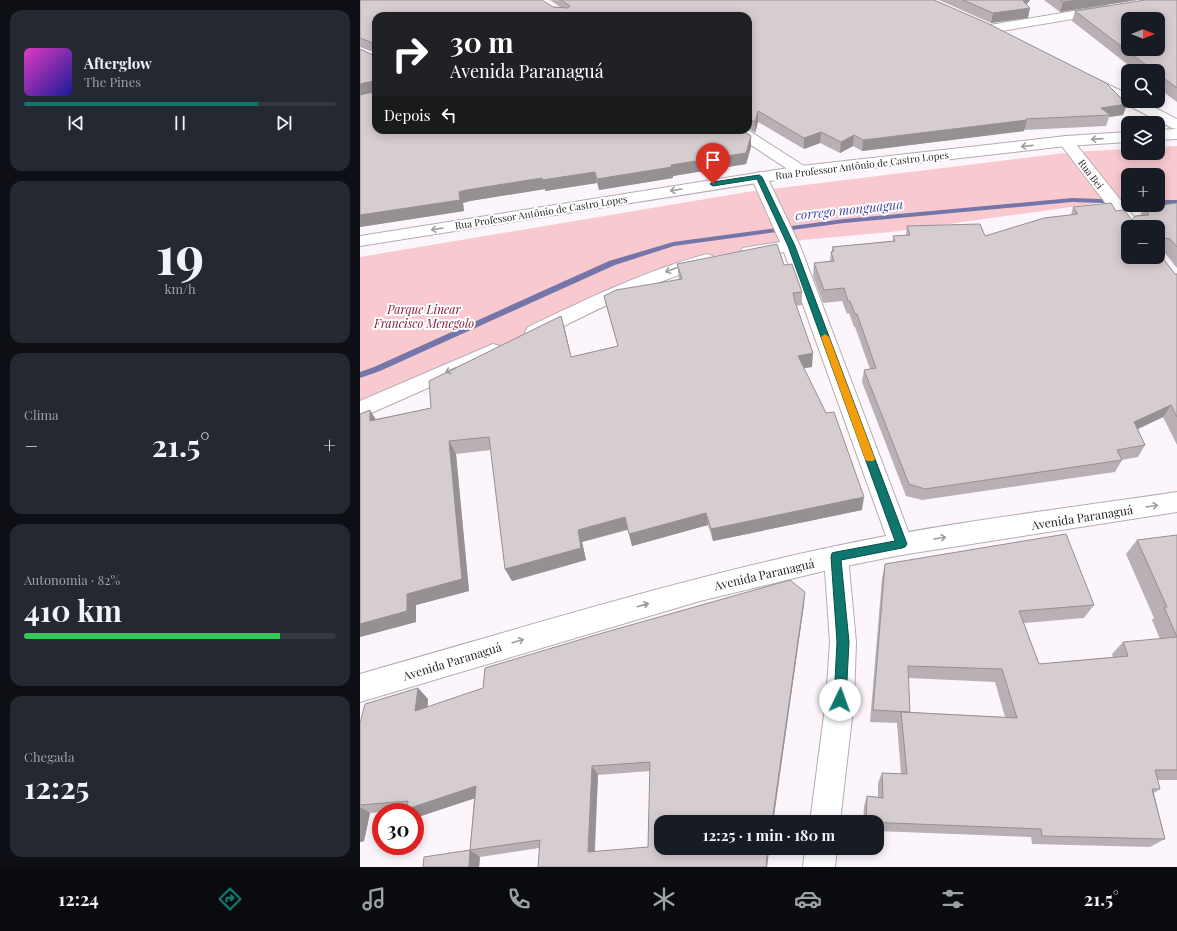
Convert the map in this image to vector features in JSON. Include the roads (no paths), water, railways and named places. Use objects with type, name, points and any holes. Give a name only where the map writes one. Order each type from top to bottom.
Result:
[{"type":"street","points":[[990,29],[1113,9]]},
{"type":"street","points":[[977,23],[1011,39]]},
{"type":"street","points":[[1079,74],[1121,96]]},
{"type":"street","points":[[1144,108],[1177,125]]},
{"type":"street","points":[[744,134],[801,171]]},
{"type":"street","points":[[1165,135],[1177,134]]},
{"type":"street","name":"Rua Professor Antônio de Castro Lopes","points":[[360,241],[801,171],[1066,142],[1121,138]]},
{"type":"street","name":"Rua Bei","points":[[1066,142],[1127,220]]},
{"type":"street","points":[[759,177],[773,204],[789,241],[902,544]]},
{"type":"street","points":[[360,410],[513,342],[633,285],[687,264],[789,241]]},
{"type":"street","name":"Avenida Paranaguá","points":[[360,688],[693,591],[836,557],[902,544],[1177,502]]},
{"type":"street","points":[[825,815],[840,700],[843,642],[836,557]]},
{"type":"street","points":[[819,867],[820,855]]},
{"type":"waterway","name":"corrego monguagua","points":[[360,375],[377,369],[612,263],[673,244],[844,221],[1072,200],[1121,202]]},
{"type":"waterway","name":"corrego monguagua","points":[[1165,202],[1177,202]]},
{"type":"park label","name":"Parque Linear Francisco Menegolo","points":[[424,316]]}]
